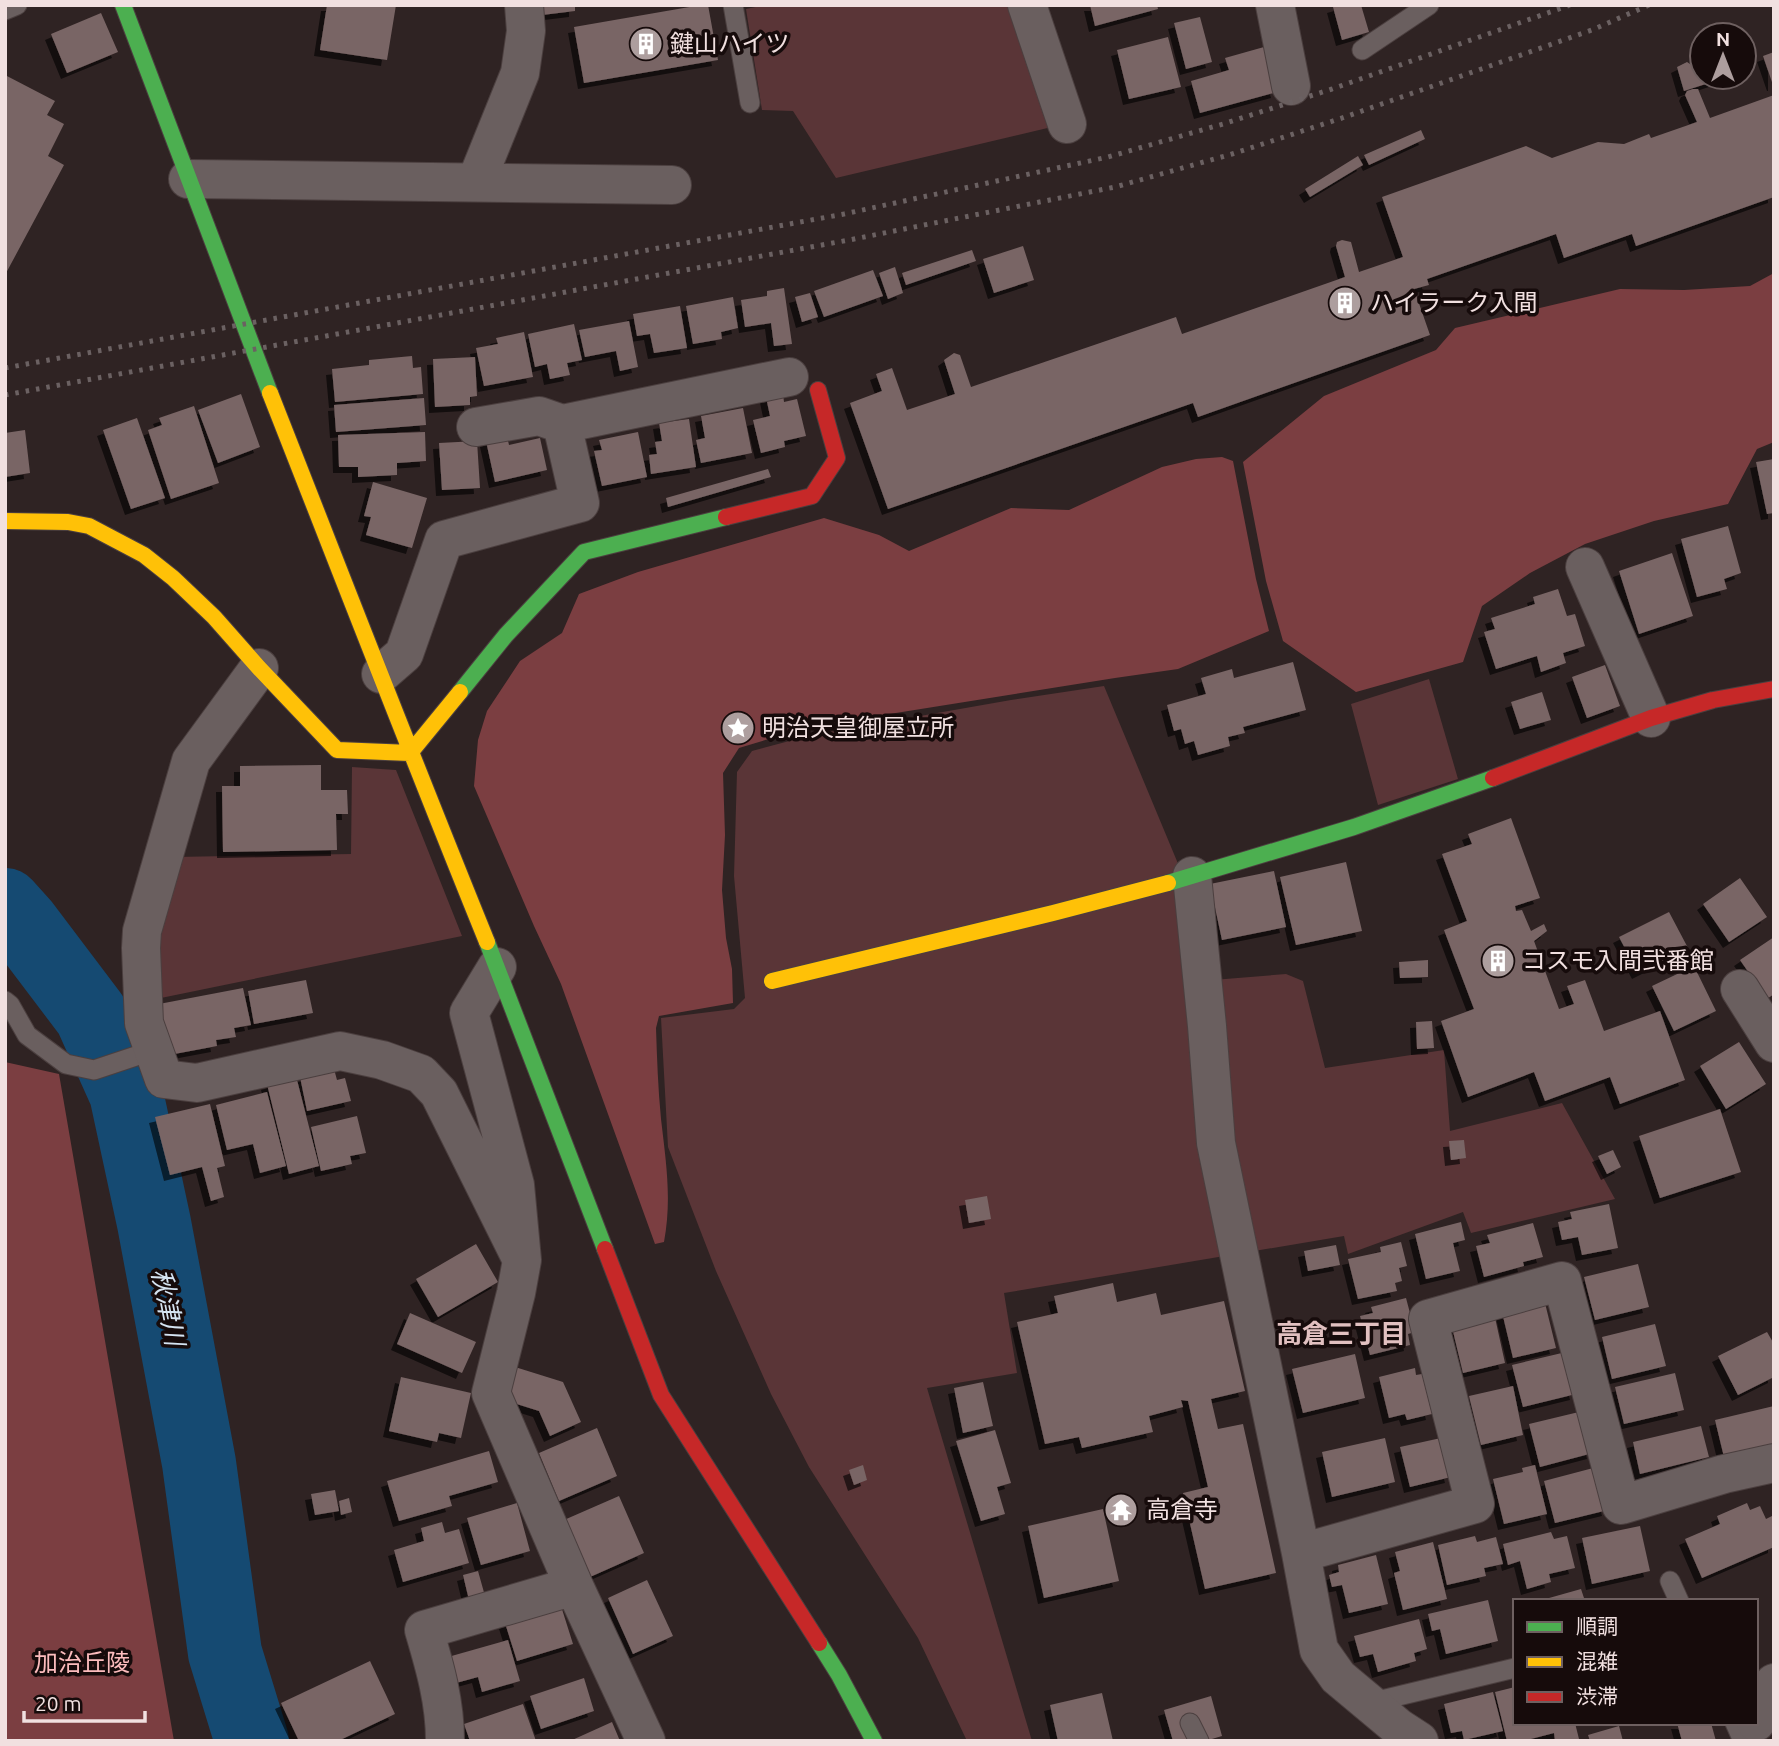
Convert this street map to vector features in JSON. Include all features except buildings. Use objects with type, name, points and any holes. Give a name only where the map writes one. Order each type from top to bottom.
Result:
[{"type":"street","points":[[123,5],[253,350],[410,753],[497,967],[661,1395],[839,1675],[874,1741]]},
{"type":"street","points":[[476,182],[520,73],[526,31],[524,5]]},
{"type":"street","points":[[1027,5],[1067,124]]},
{"type":"street","points":[[1275,5],[1290,86]]},
{"type":"street","points":[[188,179],[672,185]]},
{"type":"street","points":[[410,753],[506,635],[583,552],[812,496],[837,458],[803,384],[562,424],[539,416],[476,427]]},
{"type":"street","points":[[381,674],[404,654],[444,540],[580,503],[562,424]]},
{"type":"street","points":[[5,521],[68,522],[89,526],[144,555],[214,617],[337,750],[410,753]]},
{"type":"street","points":[[1585,567],[1651,718]]},
{"type":"street","points":[[259,668],[191,761],[142,931],[144,1023],[164,1079],[198,1083],[340,1051],[382,1060],[421,1074],[439,1093],[522,1260]]},
{"type":"street","points":[[772,981],[1053,913],[1192,876],[1436,799],[1651,718],[1713,700],[1774,689]]},
{"type":"street","points":[[1192,876],[1216,1143],[1319,1650],[1338,1677],[1399,1728],[1419,1741]]},
{"type":"street","points":[[497,967],[469,1013],[515,1185],[522,1260],[491,1393],[574,1586],[646,1741]]},
{"type":"street","points":[[1740,989],[1774,1043]]},
{"type":"street","points":[[1301,1553],[1475,1504],[1428,1319],[1562,1281],[1621,1505],[1774,1462]]},
{"type":"street","points":[[445,1741],[439,1683],[424,1630],[574,1586]]},
{"type":"street","points":[[1758,1718],[1774,1683]]},
{"type":"street","points":[[1745,1741],[1754,1725]]},
{"type":"lane","points":[[5,10],[16,5]]},
{"type":"lane","points":[[733,5],[750,103]]},
{"type":"lane","points":[[1362,50],[1429,5]]},
{"type":"lane","points":[[5,1001],[27,1035],[66,1064],[94,1070],[152,1051]]},
{"type":"lane","points":[[1670,1581],[1678,1599]]},
{"type":"lane","points":[[1368,1703],[1513,1668]]},
{"type":"lane","points":[[1736,1725],[1745,1741]]},
{"type":"shaded area","points":[[765,5],[1017,5],[1056,126],[836,178],[793,111],[762,110],[746,9]]},
{"type":"shaded area","points":[[1429,679],[1458,779],[1378,805],[1351,704]]},
{"type":"shaded area","points":[[1104,686],[1179,866],[1213,980],[1286,974],[1303,981],[1325,1068],[1444,1050],[1450,1131],[1562,1103],[1615,1199],[1471,1233],[1463,1212],[1348,1254],[1344,1236],[1004,1293],[1017,1373],[927,1388],[1032,1741],[967,1741],[918,1638],[809,1467],[771,1394],[716,1271],[668,1147],[661,1018],[734,1009],[745,998],[734,876],[737,772],[752,751],[812,735]]},
{"type":"shaded area","points":[[352,767],[396,770],[462,936],[156,999],[153,933],[175,857],[351,854]]},
{"type":"green space","points":[[1774,273],[1774,442],[1757,449],[1728,504],[1654,521],[1585,544],[1530,573],[1482,606],[1463,662],[1356,692],[1283,641],[1266,581],[1243,462],[1324,396],[1436,350],[1455,328],[1620,289],[1684,290],[1750,286]]},
{"type":"green space","points":[[1222,457],[1233,461],[1269,631],[1178,669],[808,727],[739,748],[723,773],[725,835],[722,890],[732,969],[733,1003],[659,1016],[656,1028],[658,1074],[668,1196],[664,1242],[655,1244],[561,984],[474,786],[478,740],[487,711],[520,661],[562,633],[579,594],[638,572],[824,518],[879,535],[909,551],[1011,508],[1069,510],[1162,467],[1196,459]]},
{"type":"green space","name":"加治丘陵","points":[[5,1062],[59,1074],[174,1741],[5,1741]]},
{"type":"waterway","name":"秋津川","points":[[5,905],[91,1015],[126,1093],[154,1223],[199,1463],[225,1653],[252,1741]]},
{"type":"railway","points":[[5,368],[844,214],[1108,157],[1332,89],[1570,5]]},
{"type":"railway","points":[[5,395],[849,240],[1115,187],[1232,154],[1342,118],[1592,30],[1649,5]]},
{"type":"traffic: fast","points":[[123,5],[270,393]]},
{"type":"traffic: fast","points":[[460,692],[506,635],[584,552],[726,517]]},
{"type":"traffic: fast","points":[[1168,883],[1354,827],[1493,778]]},
{"type":"traffic: fast","points":[[487,942],[605,1249]]},
{"type":"traffic: fast","points":[[819,1643],[874,1741]]},
{"type":"traffic: slow","points":[[270,393],[487,942]]},
{"type":"traffic: slow","points":[[5,521],[68,522],[89,526],[144,555],[214,617],[337,750],[410,753],[460,692]]},
{"type":"traffic: slow","points":[[772,981],[1168,883]]},
{"type":"traffic: jam","points":[[726,517],[812,496],[837,458],[818,390]]},
{"type":"traffic: jam","points":[[1493,778],[1651,718],[1713,700],[1774,689]]},
{"type":"traffic: jam","points":[[605,1249],[661,1395],[819,1643]]},
{"type":"place","name":"鍵山ハイツ","points":[[646,44]]},
{"type":"place","name":"ハイラーク入間","points":[[1345,303]]},
{"type":"place","name":"明治天皇御屋立所","points":[[738,728]]},
{"type":"place","name":"コスモ入間弐番館","points":[[1498,961]]},
{"type":"place","name":"高倉寺","points":[[1121,1510]]},
{"type":"district","name":"高倉三丁目","points":[[1341,1334]]}]
